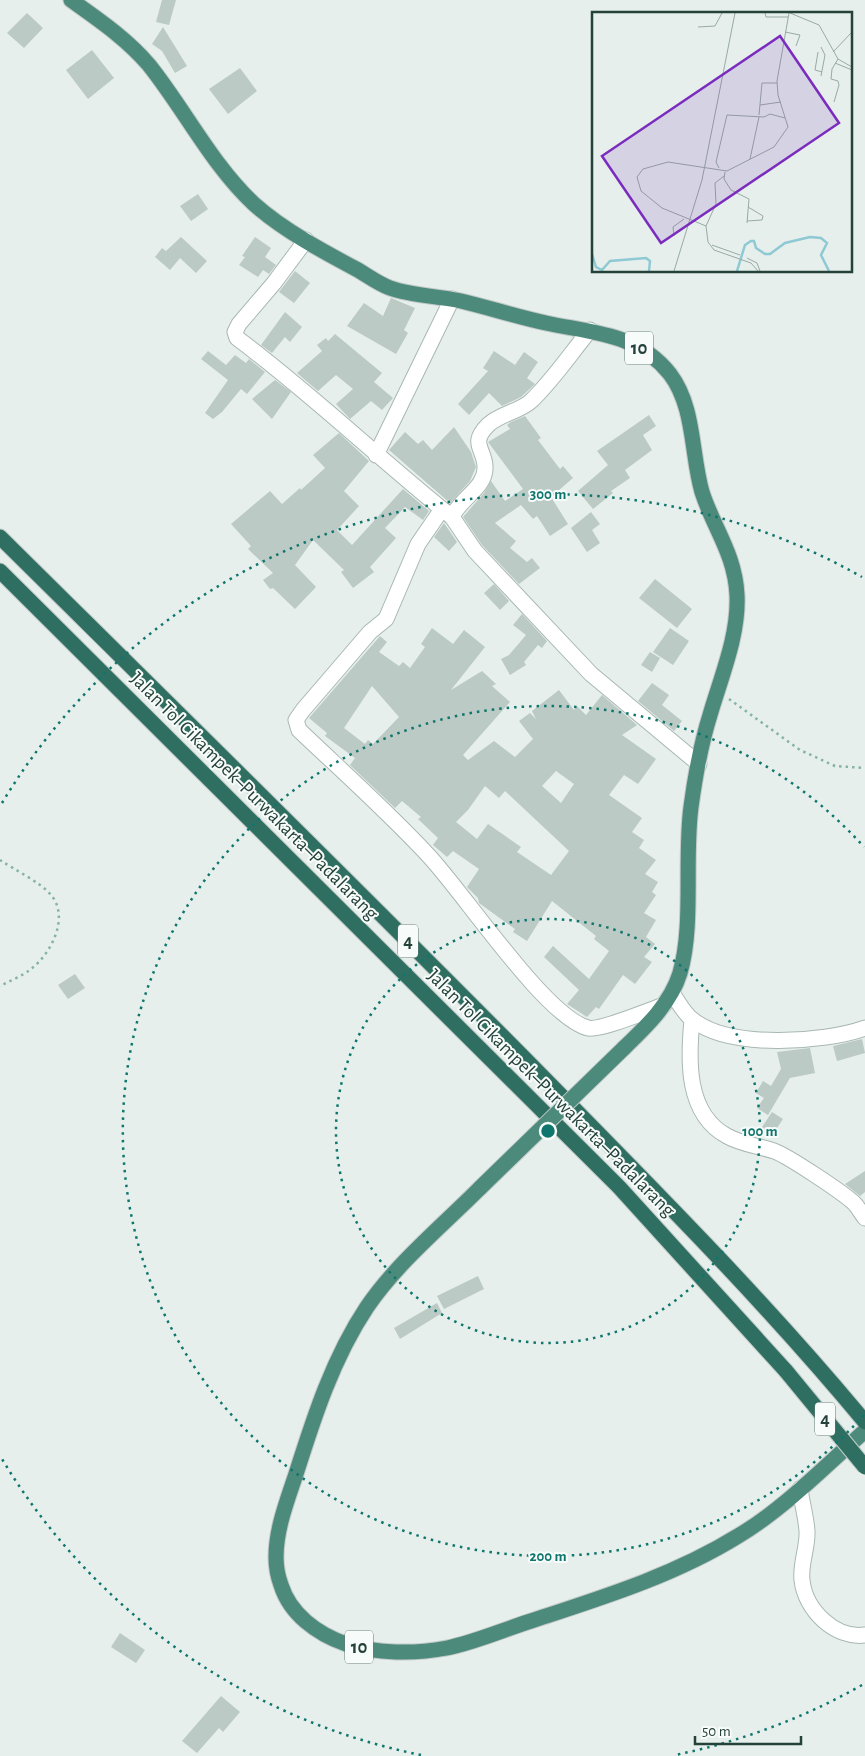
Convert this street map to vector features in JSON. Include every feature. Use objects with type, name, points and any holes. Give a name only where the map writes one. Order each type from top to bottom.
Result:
[{"type":"highway","name":"10","points":[[71,0],[111,28],[148,65],[221,165],[254,204],[306,240],[390,288],[452,299],[548,323],[590,330],[629,342],[655,359],[671,376],[681,394],[694,445],[703,496],[729,551],[737,596],[731,642],[718,692],[709,717],[691,807],[686,860],[685,954],[679,977],[668,999],[644,1029],[423,1244],[368,1305],[348,1337],[331,1374],[300,1461],[278,1537],[276,1560],[281,1585],[290,1605],[300,1617],[346,1644],[368,1649],[413,1652],[448,1648],[653,1579],[737,1537],[770,1515],[865,1431]]},
{"type":"highway","name":"Jalan Tol Cikampek–Purwakarta–Padalarang","points":[[0,537],[444,976],[630,1166],[808,1353],[865,1422]]},
{"type":"highway","name":"Jalan Tol Cikampek–Purwakarta–Padalarang","points":[[0,571],[619,1187],[786,1371],[865,1467]]},
{"type":"street","points":[[306,240],[274,283],[239,324],[235,332],[237,338],[283,373],[376,455],[447,513],[475,551],[591,674],[699,764]]},
{"type":"street","points":[[376,455],[452,299]]},
{"type":"street","points":[[590,330],[530,403],[489,424],[479,440],[479,450],[485,467],[481,483],[456,509],[447,513],[418,544],[386,619],[370,632],[302,710],[296,720],[299,730],[428,854],[529,979],[563,1013],[589,1028],[602,1027],[668,999],[692,1020],[714,1033],[780,1042],[826,1038],[865,1028]]},
{"type":"street","points":[[692,1020],[689,1057],[695,1097],[702,1113],[713,1126],[726,1136],[776,1152],[791,1160],[854,1203],[865,1218]]},
{"type":"street","points":[[800,1489],[807,1531],[802,1581],[809,1604],[822,1619],[843,1633],[865,1635]]},
{"type":"path","points":[[718,692],[800,750],[835,766],[865,768]]},
{"type":"path","points":[[0,860],[50,894],[58,905],[60,916],[54,938],[45,956],[30,970],[0,986]]},
{"type":"building","points":[[162,0],[176,0],[169,25],[156,22]]},
{"type":"building","points":[[27,13],[43,28],[24,48],[7,33]]},
{"type":"building","points":[[163,27],[187,66],[175,73],[162,51],[152,44]]},
{"type":"building","points":[[92,50],[114,78],[88,99],[66,70]]},
{"type":"building","points":[[240,68],[257,91],[228,114],[209,89]]},
{"type":"building","points":[[198,194],[208,209],[191,221],[180,206]]},
{"type":"building","points":[[181,237],[207,261],[196,273],[180,258],[170,270],[155,257],[162,248],[166,251]]},
{"type":"building","points":[[255,237],[271,248],[265,257],[276,265],[269,274],[263,270],[258,277],[239,265],[245,257],[242,256]]},
{"type":"building","points":[[295,271],[310,283],[294,303],[279,292]]},
{"type":"building","points":[[391,298],[415,308],[404,330],[408,333],[396,354],[347,326],[364,303],[383,316]]},
{"type":"building","points":[[285,312],[302,327],[290,342],[285,337],[272,353],[261,345]]},
{"type":"building","points":[[335,334],[382,373],[374,382],[393,398],[382,410],[371,401],[350,419],[336,404],[353,389],[336,375],[318,391],[297,373],[322,351],[317,345],[326,338],[328,341]]},
{"type":"building","points":[[208,351],[226,365],[235,355],[246,363],[249,359],[265,372],[247,394],[241,389],[222,412],[213,419],[205,413],[228,380],[201,359]]},
{"type":"building","points":[[494,351],[515,365],[524,352],[538,362],[527,378],[535,384],[521,397],[502,406],[489,393],[469,415],[458,404],[488,371],[483,368]]},
{"type":"building","points":[[275,380],[291,392],[272,419],[252,399]]},
{"type":"building","points":[[649,415],[656,426],[643,435],[652,450],[625,470],[630,478],[611,491],[613,493],[593,509],[578,491],[608,465],[597,451]]},
{"type":"building","points":[[525,416],[541,438],[538,440],[560,469],[563,466],[573,478],[551,497],[568,524],[550,536],[537,516],[533,519],[521,505],[495,523],[516,541],[510,548],[527,562],[532,558],[540,568],[519,584],[482,545],[463,517],[484,493],[491,481],[505,501],[523,489],[488,442],[510,429],[507,425],[511,422]]},
{"type":"building","points":[[454,427],[471,452],[476,467],[470,481],[450,503],[389,450],[405,432],[418,444],[423,440],[432,450]]},
{"type":"building","points":[[339,433],[369,461],[344,491],[359,506],[337,530],[352,545],[403,489],[429,511],[423,520],[405,507],[385,528],[396,538],[370,567],[374,572],[353,588],[341,572],[344,570],[313,540],[295,565],[316,587],[295,609],[273,588],[270,589],[263,580],[273,573],[248,549],[251,546],[231,524],[270,491],[282,504],[300,488],[301,490],[325,468],[313,455]]},
{"type":"building","points":[[591,512],[600,524],[592,530],[600,543],[587,552],[571,528]]},
{"type":"building","points":[[444,523],[457,542],[449,551],[434,537]]},
{"type":"building","points":[[655,579],[692,609],[677,628],[639,598]]},
{"type":"building","points":[[494,584],[509,601],[500,610],[484,593]]},
{"type":"building","points":[[522,614],[547,641],[542,648],[538,645],[524,662],[526,665],[510,675],[501,659],[509,655],[526,635],[513,625]]},
{"type":"building","points":[[432,628],[453,644],[464,630],[485,647],[451,690],[482,671],[496,684],[492,686],[510,702],[463,755],[468,760],[494,741],[515,757],[533,739],[519,721],[530,713],[536,719],[532,711],[559,690],[574,710],[577,706],[586,715],[602,695],[637,725],[622,735],[656,759],[638,784],[624,775],[609,795],[642,818],[632,832],[644,840],[639,848],[656,860],[645,874],[658,882],[652,892],[656,895],[644,913],[656,920],[646,937],[655,944],[644,957],[652,962],[635,984],[623,975],[599,1009],[596,1007],[587,1017],[567,1004],[579,990],[544,957],[553,946],[589,979],[609,951],[594,939],[596,936],[552,901],[527,941],[513,932],[515,929],[479,903],[478,898],[467,887],[479,869],[453,851],[447,857],[433,845],[438,838],[418,819],[421,817],[402,801],[395,808],[350,765],[355,758],[325,736],[327,733],[309,718],[380,636],[387,642],[379,652],[399,666],[403,662],[410,668],[425,647],[421,644]],"holes":[[[372,686],[399,717],[373,744],[368,740],[365,744],[344,728]],[[556,771],[574,784],[561,803],[542,786]],[[485,786],[499,798],[505,791],[569,851],[551,875],[517,852],[521,847],[488,824],[477,839],[456,822],[468,810]]]},
{"type":"building","points":[[670,628],[689,641],[673,665],[653,652]]},
{"type":"building","points":[[650,652],[660,658],[652,672],[641,665]]},
{"type":"building","points":[[652,683],[669,695],[662,705],[682,721],[674,731],[638,701]]},
{"type":"building","points":[[75,974],[85,988],[68,999],[58,985]]},
{"type":"building","points":[[862,1039],[865,1053],[837,1061],[833,1046]]},
{"type":"building","points":[[810,1048],[815,1073],[790,1078],[768,1115],[757,1108],[764,1098],[756,1093],[763,1081],[771,1086],[781,1069],[777,1052]]},
{"type":"building","points":[[772,1112],[783,1119],[771,1137],[760,1130]]},
{"type":"building","points":[[865,1171],[865,1192],[860,1196],[845,1184]]},
{"type":"building","points":[[478,1276],[484,1289],[444,1309],[437,1296]]},
{"type":"building","points":[[437,1303],[442,1313],[400,1339],[394,1328]]},
{"type":"building","points":[[120,1633],[145,1650],[136,1663],[111,1647]]},
{"type":"building","points":[[221,1696],[240,1712],[223,1732],[219,1728],[197,1753],[182,1741]]}]
